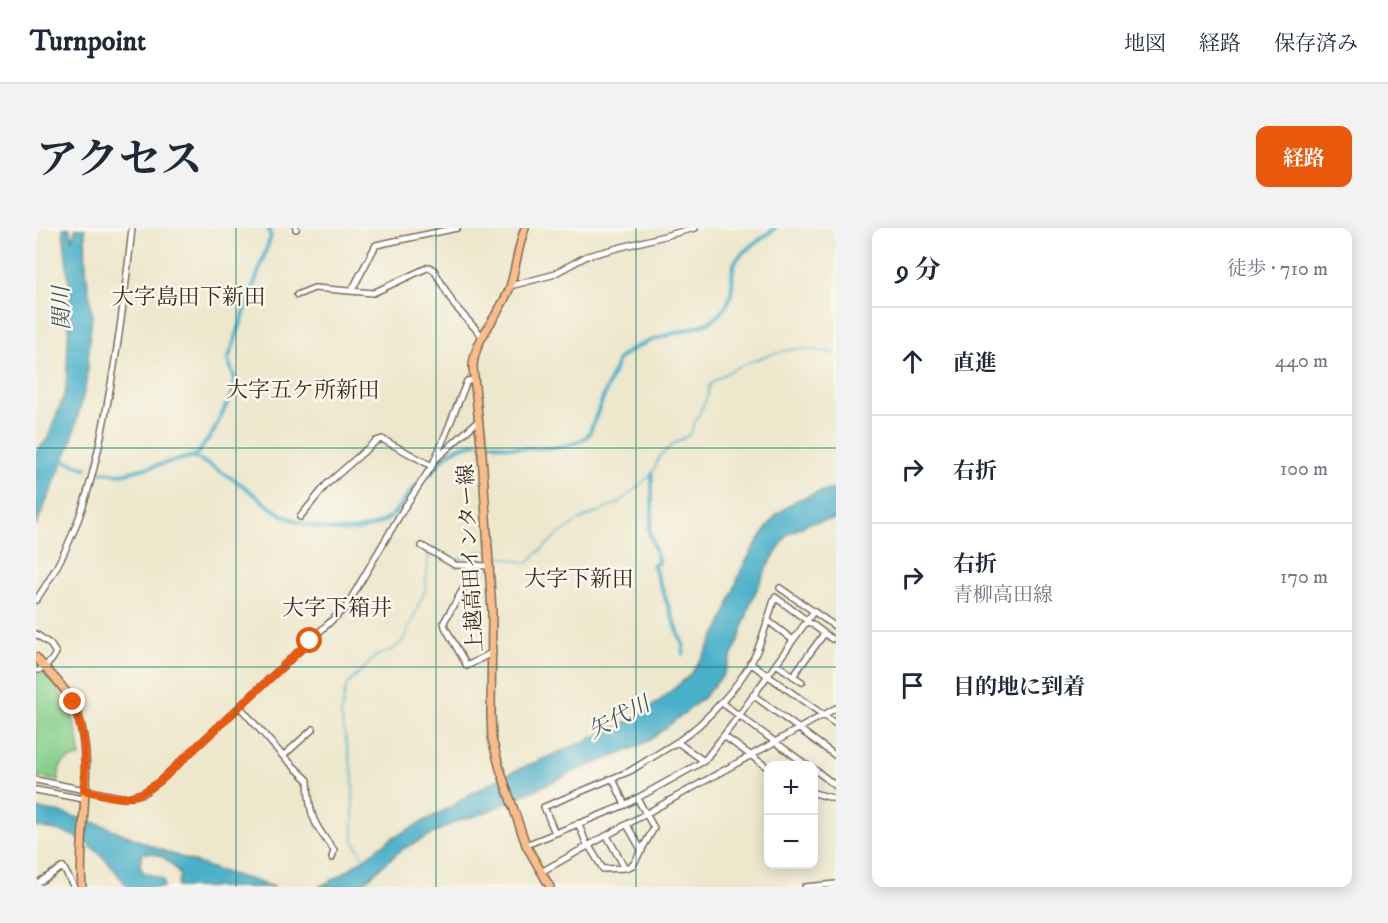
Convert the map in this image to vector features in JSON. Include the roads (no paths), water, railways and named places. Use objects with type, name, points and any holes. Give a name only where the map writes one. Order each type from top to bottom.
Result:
[{"type":"main road","name":"上越高田インター線","points":[[525,228],[517,251],[510,286],[483,337],[473,362],[487,515],[493,652],[491,728],[500,769],[526,845],[550,887]]},
{"type":"main road","points":[[36,657],[73,702],[82,725],[85,748],[82,887]]},
{"type":"street","points":[[36,600],[50,580],[69,544],[96,465],[121,331],[132,228]]},
{"type":"street","points":[[352,290],[376,245],[456,228]]},
{"type":"street","points":[[510,286],[552,275],[587,256],[695,228]]},
{"type":"street","points":[[297,295],[314,288],[373,293],[425,267],[431,268],[454,305],[483,337]]},
{"type":"street","points":[[36,780],[124,798],[144,793],[240,707],[346,607],[404,508],[433,464],[466,381],[474,380]]},
{"type":"street","points":[[433,464],[479,420]]},
{"type":"street","points":[[300,517],[327,484],[376,441],[382,439],[433,464]]},
{"type":"street","points":[[422,546],[455,565],[489,566]]},
{"type":"street","points":[[477,565],[444,622],[467,666],[493,652]]},
{"type":"street","points":[[780,588],[836,627]]},
{"type":"street","points":[[555,833],[544,807],[640,766],[677,742],[722,703],[757,651],[775,597],[832,639]]},
{"type":"street","points":[[526,845],[625,805],[704,761],[813,611]]},
{"type":"street","points":[[767,620],[793,640]]},
{"type":"street","points":[[36,634],[50,644],[56,653],[44,667],[36,670]]},
{"type":"street","points":[[793,676],[824,634]]},
{"type":"street","points":[[750,663],[836,724]]},
{"type":"street","points":[[776,664],[802,682]]},
{"type":"street","points":[[753,695],[836,756]]},
{"type":"street","points":[[722,703],[738,717],[802,761]]},
{"type":"street","points":[[240,707],[283,756],[308,780],[308,801],[316,827],[333,850],[332,858]]},
{"type":"street","points":[[541,872],[836,708]]},
{"type":"street","points":[[283,756],[313,729]]},
{"type":"street","points":[[724,736],[764,765]]},
{"type":"street","points":[[677,742],[704,761]]},
{"type":"street","points":[[818,773],[836,786]]},
{"type":"street","points":[[614,779],[625,805]]},
{"type":"street","points":[[36,790],[83,802]]},
{"type":"street","points":[[818,794],[836,799]]},
{"type":"street","points":[[578,824],[603,869],[633,865],[654,828],[637,798]]},
{"type":"street","points":[[627,825],[642,851]]},
{"type":"street","points":[[607,836],[624,868]]},
{"type":"street","points":[[36,884],[63,867],[74,887]]},
{"type":"street","points":[[805,887],[836,884]]},
{"type":"water","points":[[63,228],[70,228],[72,240],[76,228],[85,228],[86,270],[92,314],[86,384],[71,443],[36,526],[36,451],[47,440],[66,390],[70,295]]},
{"type":"water","points":[[836,489],[836,519],[809,523],[788,534],[768,565],[723,675],[702,699],[650,740],[482,814],[457,821],[401,850],[364,882],[354,887],[319,887],[338,877],[394,837],[449,808],[468,795],[515,771],[620,726],[657,703],[691,674],[705,653],[722,623],[741,570],[776,515],[797,500],[822,491]]},
{"type":"water","points":[[36,809],[62,813],[102,825],[169,853],[275,887],[177,887],[180,875],[173,865],[160,855],[142,853],[140,864],[143,872],[163,879],[164,887],[128,887],[109,863],[90,845],[66,833],[36,827]]},
{"type":"waterway","points":[[101,472],[122,474],[194,456],[214,431],[233,391],[234,377],[228,360],[271,236],[268,228]]},
{"type":"waterway","points":[[483,443],[520,448],[553,448],[583,439],[589,434],[618,360],[648,342],[708,323],[718,316],[732,291],[735,262],[742,253],[775,228]]},
{"type":"waterway","points":[[491,554],[527,563],[555,537],[580,520],[619,503],[652,474],[659,457],[672,445],[689,435],[708,395],[709,386],[729,372],[742,365],[785,351],[808,349],[836,353]]},
{"type":"waterway","points":[[429,476],[449,454],[461,447],[477,443]]},
{"type":"waterway","points":[[192,458],[198,459],[234,480],[279,513],[305,524],[334,530],[362,529],[389,518],[419,483]]},
{"type":"waterway","points":[[61,460],[86,468]]},
{"type":"waterway","points":[[652,474],[652,518],[649,531],[659,563],[653,565],[683,645],[683,654]]},
{"type":"waterway","points":[[452,562],[480,551],[487,553]]},
{"type":"waterway","points":[[364,859],[353,839],[353,776],[341,716],[346,686],[377,655],[392,650],[403,641],[425,591],[429,552]]},
{"type":"district","name":"大字島田下新田","points":[[189,297]]},
{"type":"district","name":"大字五ケ所新田","points":[[303,390]]},
{"type":"district","name":"大字下新田","points":[[579,579]]},
{"type":"district","name":"大字下箱井","points":[[337,608]]},
{"type":"water label","name":"関川","points":[[62,308]]},
{"type":"water label","name":"矢代川","points":[[619,718]]}]
